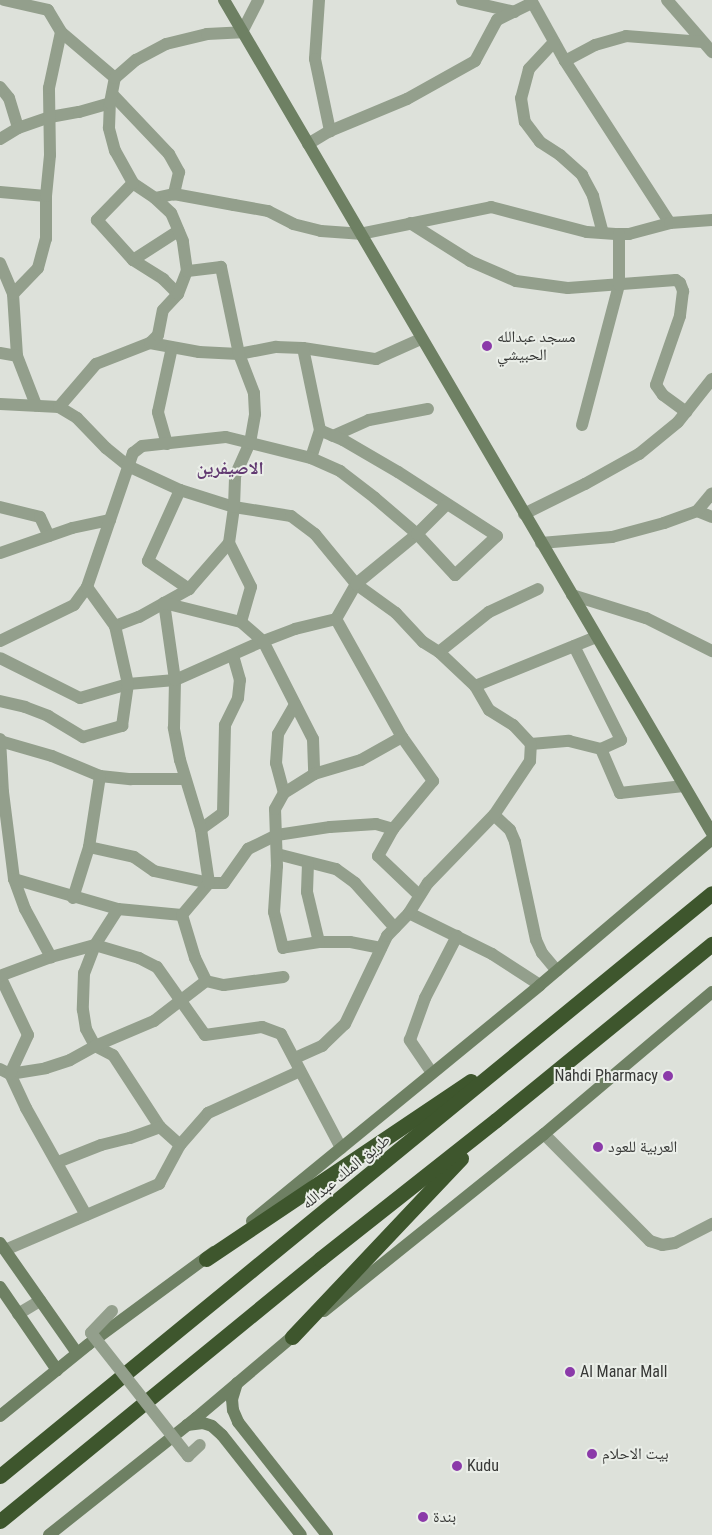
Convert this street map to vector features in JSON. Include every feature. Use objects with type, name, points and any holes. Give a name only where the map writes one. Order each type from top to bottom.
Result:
[{"type":"highway","points":[[688,912],[712,888]]},
{"type":"highway","name":"طريق الملك عبدالله","points":[[0,1476],[712,893]]},
{"type":"highway","points":[[0,1521],[320,1258],[496,1120],[712,944]]},
{"type":"highway","points":[[206,1258],[547,1030]]},
{"type":"highway","points":[[292,1336],[496,1120]]},
{"type":"main road","points":[[224,0],[712,834]]},
{"type":"main road","points":[[0,1416],[77,1353],[168,1284],[206,1258],[557,971],[712,839]]},
{"type":"main road","points":[[49,1535],[188,1424],[292,1336],[544,1134],[712,992]]},
{"type":"main road","points":[[2,1246],[77,1353]]},
{"type":"main road","points":[[0,1287],[56,1370]]},
{"type":"main road","points":[[237,1382],[232,1399],[233,1410],[238,1422],[327,1535]]},
{"type":"main road","points":[[188,1424],[203,1423],[212,1426],[222,1435],[301,1535]]},
{"type":"street","points":[[4,0],[50,5],[61,32],[115,78]]},
{"type":"street","points":[[59,406],[96,364],[150,343],[158,335],[163,310],[178,294],[187,271],[183,241],[171,214],[155,198],[133,183],[115,151],[109,128],[115,78],[136,60],[166,44],[207,34],[242,32],[258,0]]},
{"type":"street","points":[[320,0],[315,59],[330,131]]},
{"type":"street","points":[[462,0],[515,12]]},
{"type":"street","points":[[667,0],[712,52]]},
{"type":"street","points":[[308,144],[330,131],[407,99],[475,61],[497,20],[531,2],[565,61],[670,223]]},
{"type":"street","points":[[13,294],[38,268],[46,239],[46,196],[50,155],[49,88],[61,32]]},
{"type":"street","points":[[565,61],[595,45],[626,36],[703,42]]},
{"type":"street","points":[[554,42],[529,69],[521,98],[525,122],[540,142],[560,155],[582,176],[593,196],[603,233]]},
{"type":"street","points":[[0,87],[9,98],[18,128]]},
{"type":"street","points":[[0,139],[18,128],[50,117],[79,112],[111,99]]},
{"type":"street","points":[[111,99],[169,154],[179,172],[174,194]]},
{"type":"street","points":[[133,183],[97,220],[133,260],[163,278],[178,294]]},
{"type":"street","points":[[0,192],[46,196]]},
{"type":"street","points":[[155,198],[174,194],[268,211],[293,224],[321,231],[360,234],[491,207],[587,232],[619,234],[629,234],[670,223],[712,220]]},
{"type":"street","points":[[410,223],[470,261],[516,281],[568,288],[619,285],[668,279],[676,280],[680,283],[683,291],[680,316],[656,385],[663,394],[686,412]]},
{"type":"street","points":[[133,260],[178,231]]},
{"type":"street","points":[[582,425],[619,285],[619,234]]},
{"type":"street","points":[[0,263],[13,294],[17,356],[36,405]]},
{"type":"street","points":[[115,626],[139,617],[189,589],[229,543],[234,507],[235,476],[250,443],[255,414],[254,393],[239,354],[221,267],[187,271]]},
{"type":"street","points":[[150,343],[198,352],[239,354],[276,347],[303,348],[376,359],[421,339]]},
{"type":"street","points":[[168,444],[158,412],[172,347]]},
{"type":"street","points":[[303,348],[320,430],[311,458]]},
{"type":"street","points":[[0,353],[17,356]]},
{"type":"street","points":[[524,514],[585,484],[639,454],[678,422],[712,379]]},
{"type":"street","points":[[0,404],[59,406],[77,418],[106,448],[128,466],[180,490],[234,507],[291,516],[314,534],[344,567],[356,584],[396,613],[423,642],[439,652],[475,686],[489,710],[513,726],[531,744],[530,761],[494,815],[428,883],[409,913],[387,936],[345,1024],[322,1046],[295,1058]]},
{"type":"street","points":[[333,436],[369,420],[428,409]]},
{"type":"street","points":[[0,641],[74,605],[87,587],[133,453],[142,446],[226,437],[311,458],[340,471],[417,534],[455,575],[497,536],[446,505],[398,472],[320,430]]},
{"type":"street","points":[[180,490],[148,561],[189,589]]},
{"type":"street","points":[[541,543],[612,537],[697,511],[712,493]]},
{"type":"street","points":[[0,658],[80,698],[128,684],[175,680],[263,641],[295,629],[336,619],[356,584],[417,534],[446,505]]},
{"type":"street","points":[[0,506],[40,517],[49,536]]},
{"type":"street","points":[[697,511],[712,516]]},
{"type":"street","points":[[0,553],[72,528],[110,520]]},
{"type":"street","points":[[229,543],[251,587],[241,622]]},
{"type":"street","points":[[0,701],[25,707],[48,716],[83,737],[122,726],[128,684],[115,626],[87,587]]},
{"type":"street","points":[[439,652],[489,612],[538,589]]},
{"type":"street","points":[[572,596],[646,618],[712,651]]},
{"type":"street","points":[[164,603],[241,622],[263,641],[313,739],[314,774]]},
{"type":"street","points":[[164,603],[175,680],[174,728],[201,829],[209,883],[182,915]]},
{"type":"street","points":[[336,619],[402,737],[433,782],[393,829],[378,856],[419,895]]},
{"type":"street","points":[[475,686],[596,637]]},
{"type":"street","points":[[531,744],[568,741],[601,749],[621,740],[574,646]]},
{"type":"street","points":[[201,829],[223,813],[225,725],[238,698],[240,680],[233,654]]},
{"type":"street","points":[[284,793],[276,763],[278,734],[296,706]]},
{"type":"street","points":[[380,948],[350,942],[319,942],[283,948],[274,912],[277,854],[275,808],[284,793],[314,774],[361,760],[402,737]]},
{"type":"street","points":[[51,956],[25,909],[14,879],[5,835],[0,740],[52,756],[100,776],[131,779],[186,778]]},
{"type":"street","points":[[601,749],[620,793],[684,786]]},
{"type":"street","points":[[73,898],[89,847],[100,776]]},
{"type":"street","points":[[494,815],[510,830],[515,842],[536,940],[542,953],[557,971]]},
{"type":"street","points":[[89,847],[134,857],[154,871],[209,883],[224,883],[248,849],[277,835],[330,827],[376,824],[393,829]]},
{"type":"street","points":[[277,854],[336,869],[355,883],[395,928]]},
{"type":"street","points":[[308,862],[307,892],[319,942]]},
{"type":"street","points":[[14,879],[73,898],[118,909],[182,915]]},
{"type":"street","points":[[118,909],[95,945],[84,973],[83,1010],[86,1030],[96,1046],[113,1055],[160,1127],[180,1145]]},
{"type":"street","points":[[409,913],[492,954],[540,985]]},
{"type":"street","points":[[182,915],[195,958],[206,981]]},
{"type":"street","points":[[432,1074],[410,1040],[424,998],[457,936]]},
{"type":"street","points":[[5,1072],[28,1035],[0,976],[51,956],[95,945],[139,958],[158,967],[180,1002],[205,1035],[262,1027],[281,1034],[341,1148]]},
{"type":"street","points":[[206,981],[224,985],[283,977]]},
{"type":"street","points":[[5,1072],[46,1068],[70,1060],[96,1046],[154,1021],[206,981]]},
{"type":"street","points":[[2,1246],[86,1215],[159,1184],[180,1145],[208,1113],[300,1070]]},
{"type":"street","points":[[5,1072],[58,1162],[86,1215]]},
{"type":"street","points":[[58,1162],[101,1145],[130,1138],[160,1127]]},
{"type":"street","points":[[544,1134],[650,1241],[662,1244],[675,1243],[712,1224]]},
{"type":"street","points":[[18,1314],[40,1301]]},
{"type":"street","points":[[112,1311],[91,1333],[188,1456],[200,1445]]},
{"type":"place","name":"مسجد عبدالله الحبيشي","points":[[487,346]]},
{"type":"place","name":"Nahdi Pharmacy","points":[[668,1076]]},
{"type":"place","name":"العربية للعود","points":[[598,1147]]},
{"type":"place","name":"Al Manar Mall","points":[[570,1372]]},
{"type":"place","name":"بيت الاحلام","points":[[592,1454]]},
{"type":"place","name":"Kudu","points":[[457,1466]]},
{"type":"place","name":"بندة","points":[[423,1517]]},
{"type":"district","name":"الاصيفرين","points":[[230,468]]}]
